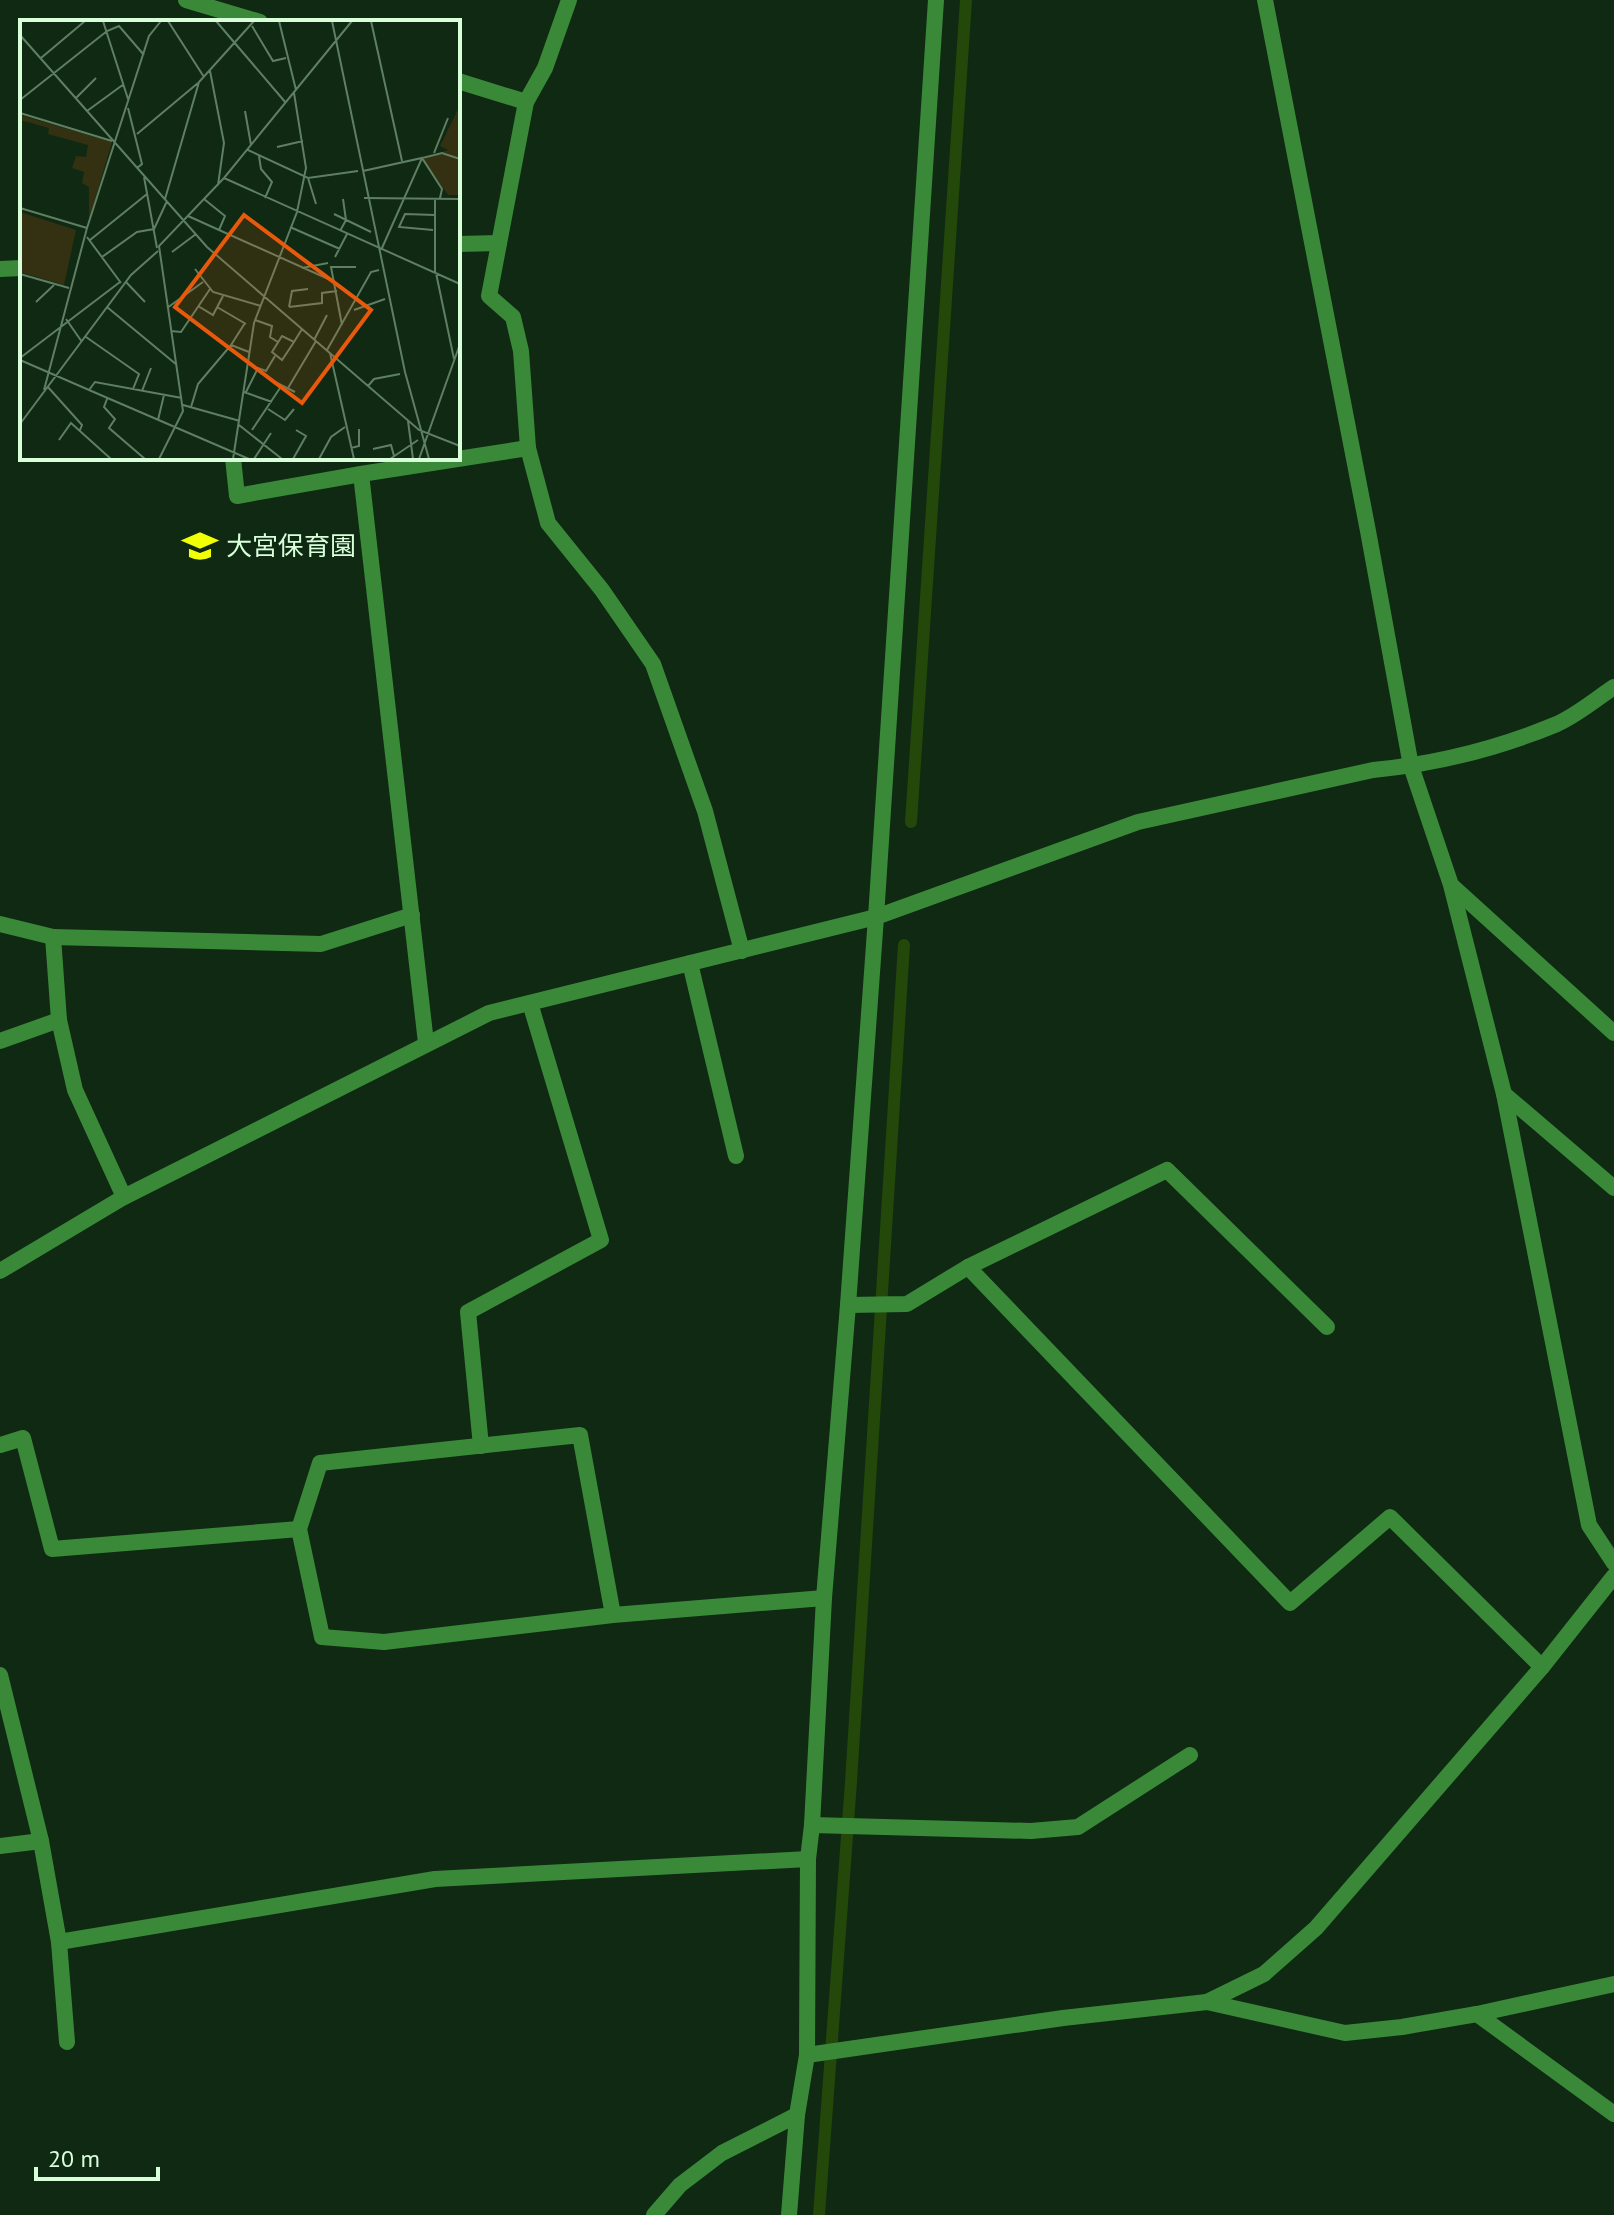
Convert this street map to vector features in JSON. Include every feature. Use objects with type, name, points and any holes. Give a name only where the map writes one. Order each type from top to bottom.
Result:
[{"type":"street","points":[[186,0],[253,20]]},
{"type":"street","points":[[569,0],[545,68],[526,102],[489,296],[513,317],[521,351],[528,448],[548,523],[602,590],[653,664],[705,811],[742,951]]},
{"type":"street","points":[[789,2215],[797,2115],[809,2054],[808,1859],[820,1826],[824,1598],[855,1305],[876,917],[936,0]]},
{"type":"street","points":[[1265,0],[1411,766],[1451,885],[1504,1094],[1589,1525],[1614,1563]]},
{"type":"street","points":[[460,82],[526,102]]},
{"type":"street","points":[[460,244],[499,243]]},
{"type":"street","points":[[0,269],[20,268]]},
{"type":"street","points":[[460,459],[528,448]]},
{"type":"street","points":[[233,460],[237,496],[451,460]]},
{"type":"street","points":[[361,474],[426,1043]]},
{"type":"street","points":[[0,1271],[124,1197],[489,1013],[876,917],[1138,822],[1373,770],[1469,754],[1559,723],[1614,687]]},
{"type":"street","points":[[1451,885],[1613,1031]]},
{"type":"street","points":[[0,924],[53,937],[321,944],[412,915]]},
{"type":"street","points":[[53,937],[59,1020],[75,1090],[124,1197]]},
{"type":"street","points":[[690,963],[736,1156]]},
{"type":"street","points":[[481,1446],[468,1312],[601,1240],[530,1003]]},
{"type":"street","points":[[0,1041],[59,1020]]},
{"type":"street","points":[[1504,1094],[1614,1188]]},
{"type":"street","points":[[855,1305],[907,1304],[968,1267],[1167,1170],[1327,1327]]},
{"type":"street","points":[[968,1267],[1290,1603],[1390,1517],[1542,1667]]},
{"type":"street","points":[[613,1615],[580,1435],[320,1463],[299,1529],[322,1637],[384,1642],[613,1615],[824,1598]]},
{"type":"street","points":[[0,1445],[23,1438],[52,1549],[299,1529]]},
{"type":"street","points":[[1207,2002],[1264,1974],[1316,1928],[1542,1667],[1614,1576]]},
{"type":"street","points":[[0,1675],[41,1841],[59,1942],[67,2042]]},
{"type":"street","points":[[820,1826],[1031,1831],[1078,1827],[1190,1755]]},
{"type":"street","points":[[0,1846],[41,1841]]},
{"type":"street","points":[[59,1942],[435,1879],[808,1859]]},
{"type":"street","points":[[809,2054],[1063,2018],[1207,2002],[1345,2033],[1477,2014],[1614,1984]]},
{"type":"street","points":[[1477,2014],[1614,2114]]},
{"type":"street","points":[[654,2215],[680,2185],[722,2153],[797,2115]]},
{"type":"waterway","points":[[911,822],[966,0]]},
{"type":"waterway","points":[[819,2215],[851,1782],[904,945]]},
{"type":"place","name":"大宮保育園","points":[[200,546]]}]
